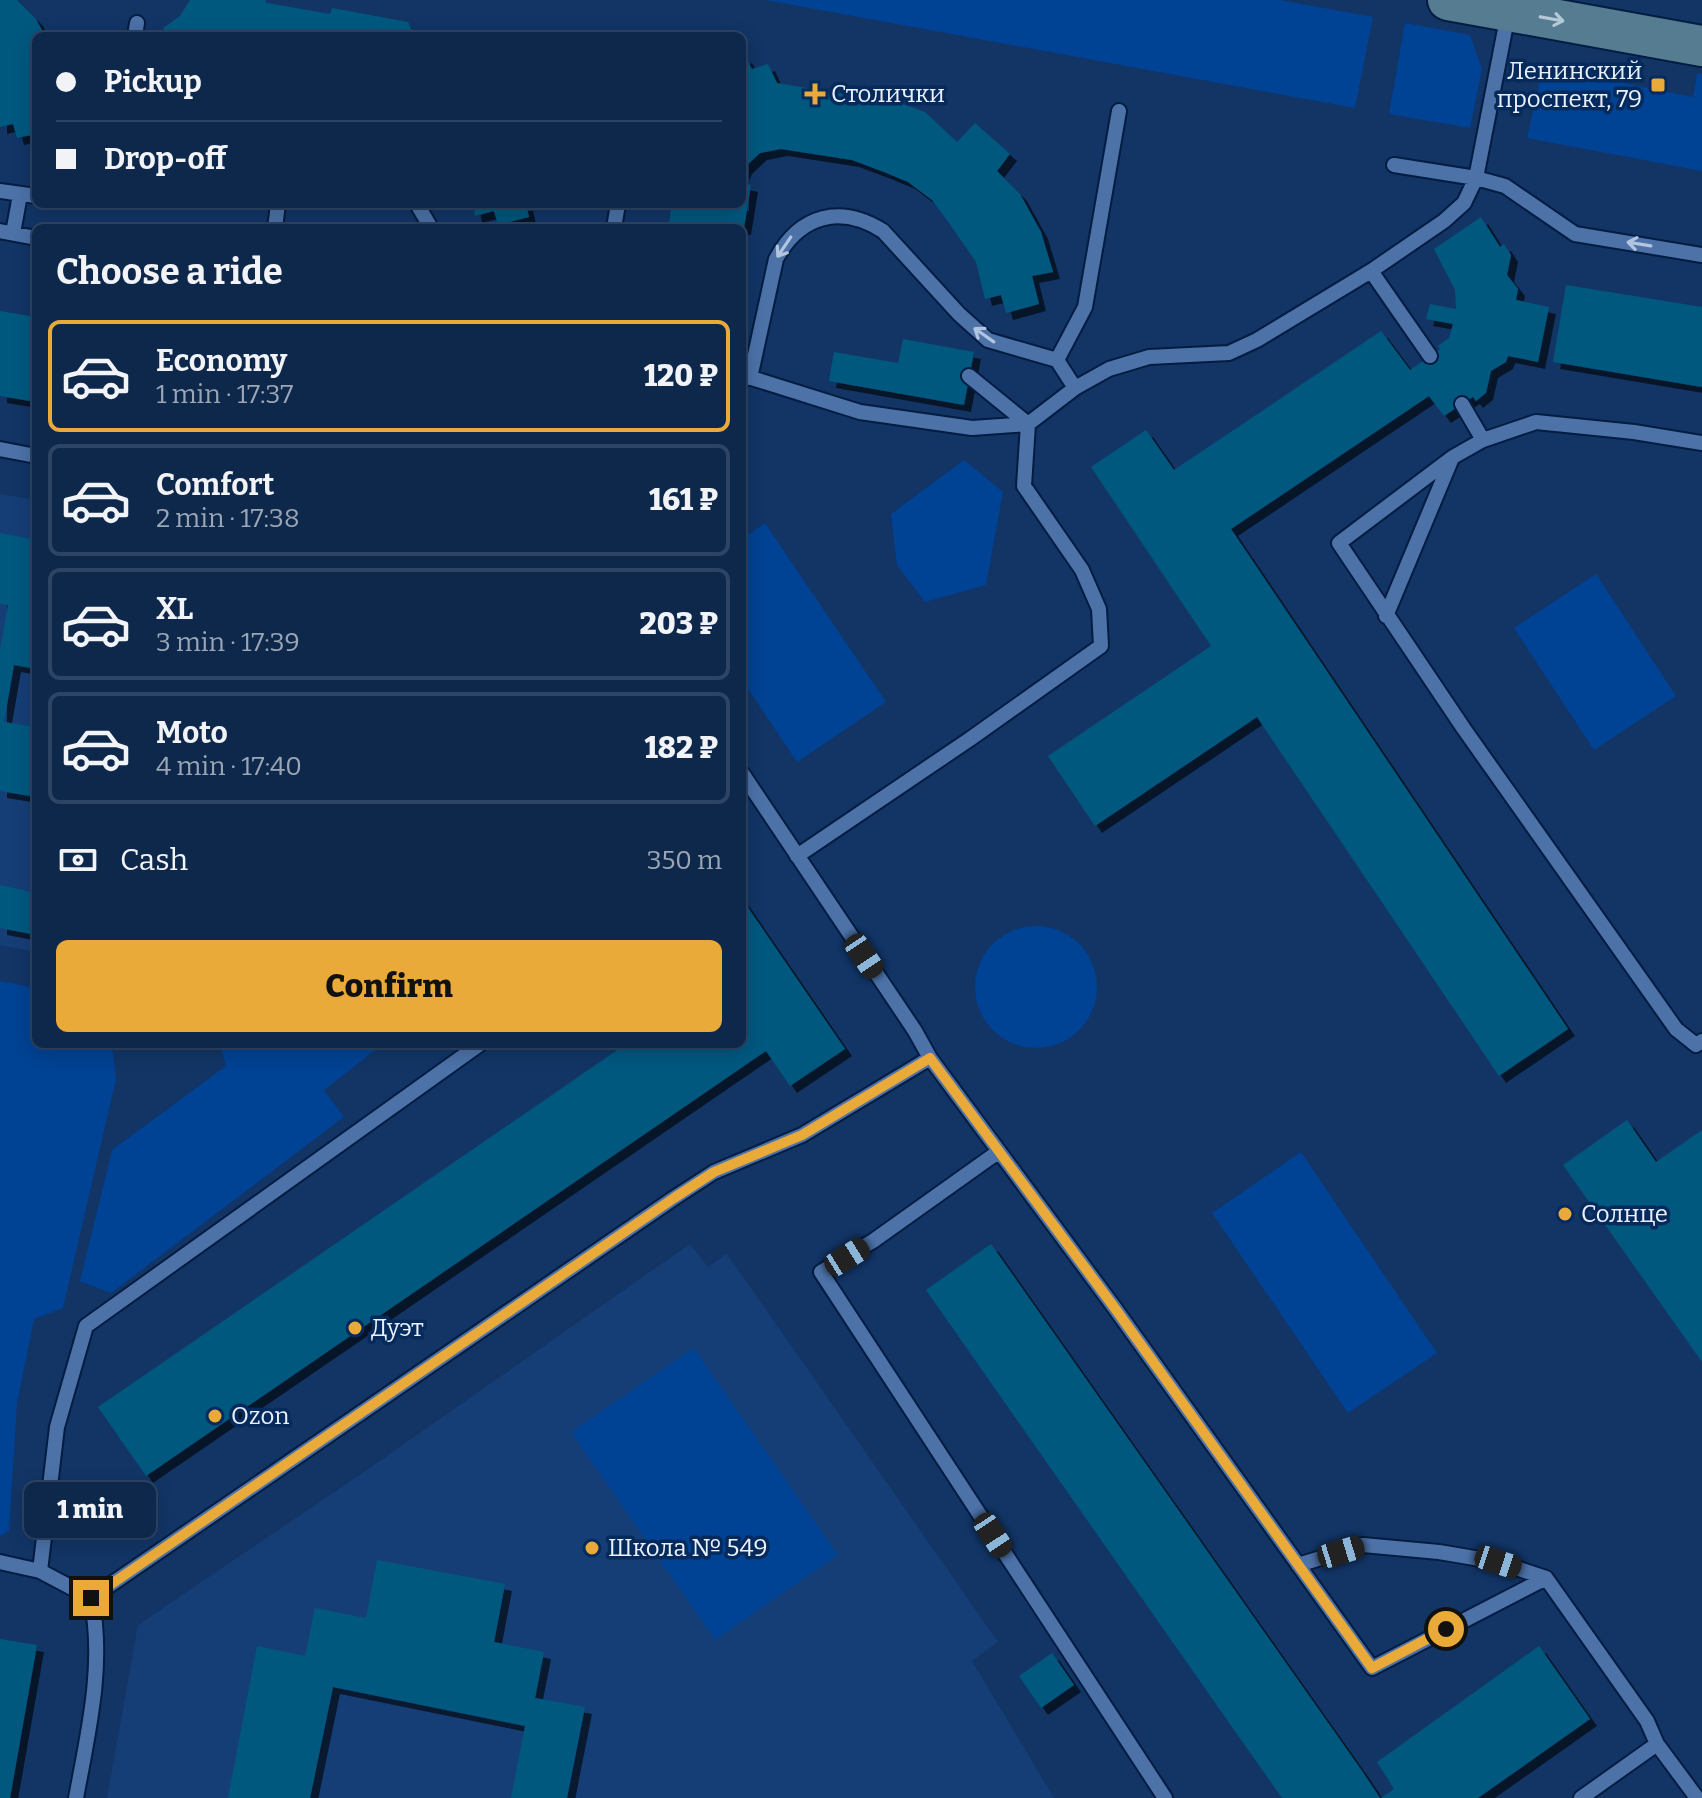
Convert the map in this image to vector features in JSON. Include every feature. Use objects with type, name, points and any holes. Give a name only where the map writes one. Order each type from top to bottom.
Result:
[{"type":"main road","points":[[1448,0],[1702,46]]},
{"type":"lane","points":[[1075,388],[1057,360],[988,340],[959,314],[883,231],[867,221],[850,216],[814,220],[785,243],[776,259],[746,377],[860,412],[972,428],[1028,424],[1075,388],[1109,369],[1149,357],[1229,353],[1257,340],[1371,271],[1444,221],[1464,203],[1476,178],[1508,11]]},
{"type":"lane","points":[[1057,360],[1085,307],[1119,111]]},
{"type":"lane","points":[[1394,165],[1476,178],[1505,186],[1575,234],[1702,255]]},
{"type":"lane","points":[[0,191],[32,196]]},
{"type":"lane","points":[[20,195],[6,232],[32,237]]},
{"type":"lane","points":[[1371,271],[1430,356]]},
{"type":"lane","points":[[969,376],[1028,424]]},
{"type":"lane","points":[[1462,404],[1483,440]]},
{"type":"lane","points":[[1702,443],[1536,422],[1483,440],[1453,457],[1339,543],[1386,616],[1676,1029],[1696,1045],[1702,1041]]},
{"type":"lane","points":[[797,856],[1101,646],[1099,609],[1082,570],[1024,486],[1028,424]]},
{"type":"lane","points":[[0,449],[32,455]]},
{"type":"lane","points":[[1386,616],[1453,457]]},
{"type":"lane","points":[[746,779],[930,1058],[1372,1668],[1546,1578]]},
{"type":"lane","points":[[40,1571],[57,1427],[86,1326],[474,1048]]},
{"type":"lane","points":[[91,1598],[714,1172],[802,1135],[930,1058]]},
{"type":"lane","points":[[998,1152],[873,1241],[821,1272],[1165,1798]]},
{"type":"lane","points":[[1298,1565],[1363,1545],[1498,1562],[1546,1578],[1647,1721],[1657,1744],[1697,1798]]},
{"type":"lane","points":[[0,1562],[40,1571],[91,1598],[98,1627],[95,1668],[91,1715],[76,1798]]},
{"type":"lane","points":[[1581,1798],[1657,1744]]},
{"type":"shaded area","points":[[766,0],[1280,0],[1373,17],[1355,108]]},
{"type":"shaded area","points":[[1405,23],[1470,35],[1482,69],[1470,128],[1389,114]]},
{"type":"shaded area","points":[[1553,69],[1693,97],[1697,74],[1702,74],[1702,171],[1527,138],[1541,75]]},
{"type":"shaded area","points":[[964,460],[1003,492],[986,585],[925,602],[897,565],[891,514]]},
{"type":"shaded area","points":[[0,494],[32,499],[32,951],[0,945]]},
{"type":"shaded area","points":[[765,523],[886,702],[797,762],[746,686],[746,536]]},
{"type":"shaded area","points":[[1596,574],[1676,696],[1594,750],[1514,628]]},
{"type":"shaded area","points":[[1036,926],[1059,931],[1079,944],[1092,964],[1097,987],[1092,1010],[1079,1030],[1059,1043],[1036,1048],[1013,1043],[993,1030],[980,1010],[975,987],[980,964],[993,944],[1013,931]]},
{"type":"shaded area","points":[[0,981],[32,987],[32,1048],[112,1048],[116,1079],[63,1308],[34,1319],[17,1403],[9,1531],[0,1536]]},
{"type":"shaded area","points":[[221,1048],[378,1048],[324,1090],[344,1117],[111,1293],[80,1281],[112,1150],[226,1066]]},
{"type":"shaded area","points":[[1301,1152],[1437,1353],[1348,1413],[1212,1213]]},
{"type":"shaded area","name":"Школа № 549","points":[[690,1244],[708,1267],[727,1254],[998,1642],[972,1661],[1054,1798],[107,1798],[138,1625],[364,1472]]},
{"type":"shaded area","points":[[694,1348],[838,1555],[715,1640],[571,1432]]},
{"type":"building","points":[[0,0],[17,0],[36,19],[43,32],[32,32],[32,135],[17,138],[13,124],[0,127]]},
{"type":"building","points":[[190,0],[265,0],[267,3],[330,14],[332,8],[408,22],[411,29],[430,32],[166,32],[163,28],[180,16]]},
{"type":"building","points":[[746,58],[752,69],[768,64],[777,83],[903,104],[925,112],[957,142],[975,123],[1010,154],[997,171],[1020,194],[1041,232],[1053,272],[1032,276],[1039,304],[1006,313],[1001,295],[985,299],[976,262],[932,200],[908,182],[852,160],[781,149],[760,153],[746,166]]},
{"type":"building","points":[[746,184],[751,185],[745,224],[669,224],[671,208],[746,208]]},
{"type":"building","points":[[474,208],[527,208],[529,217],[498,224],[494,211],[475,216]]},
{"type":"building","points":[[1481,217],[1500,247],[1504,244],[1511,255],[1507,275],[1518,289],[1516,300],[1549,307],[1538,362],[1508,356],[1506,362],[1491,371],[1486,393],[1476,401],[1473,397],[1444,416],[1429,396],[1231,529],[1568,1029],[1499,1076],[1257,717],[1095,826],[1048,756],[1211,646],[1091,467],[1146,430],[1174,470],[1381,331],[1410,370],[1440,349],[1438,346],[1449,338],[1453,324],[1426,319],[1430,304],[1456,309],[1455,290],[1434,249]]},
{"type":"building","points":[[1566,285],[1702,307],[1702,387],[1553,362]]},
{"type":"building","points":[[0,311],[32,316],[32,401],[0,396]]},
{"type":"building","points":[[903,339],[974,352],[964,405],[829,381],[834,352],[898,363]]},
{"type":"building","points":[[0,533],[32,539],[32,668],[14,665],[4,722],[32,726],[32,796],[0,791],[0,650],[8,605],[0,604]]},
{"type":"building","points":[[0,885],[32,892],[32,934],[0,928]]},
{"type":"building","points":[[746,905],[845,1049],[790,1086],[766,1051],[146,1476],[98,1407],[620,1048],[746,1048]]},
{"type":"building","points":[[1627,1120],[1656,1162],[1702,1130],[1702,1362],[1563,1165]]},
{"type":"building","points":[[991,1244],[1380,1798],[1282,1798],[1164,1630],[926,1290]]},
{"type":"building","points":[[377,1560],[505,1584],[494,1642],[544,1652],[535,1698],[585,1707],[567,1798],[511,1798],[525,1726],[333,1687],[310,1798],[228,1798],[257,1646],[305,1656],[315,1608],[366,1618]]},
{"type":"building","points":[[0,1639],[37,1645],[10,1798],[0,1798]]},
{"type":"building","points":[[1539,1646],[1590,1719],[1478,1798],[1381,1798],[1394,1789],[1377,1762]]},
{"type":"building","points":[[1052,1653],[1074,1685],[1041,1708],[1019,1676]]},
{"type":"place","name":"Ленинский проспект, 79","points":[[1658,85]]},
{"type":"place","name":"Столички","points":[[815,94]]},
{"type":"place","name":"Солнце","points":[[1565,1214]]},
{"type":"place","name":"Дуэт","points":[[355,1328]]},
{"type":"place","name":"Ozon","points":[[215,1416]]},
{"type":"place","name":"Школа № 549","points":[[592,1548]]},
{"type":"route","points":[[91,1598],[714,1172],[802,1135],[930,1058],[1114,1307],[1372,1668],[1446,1629]]}]
